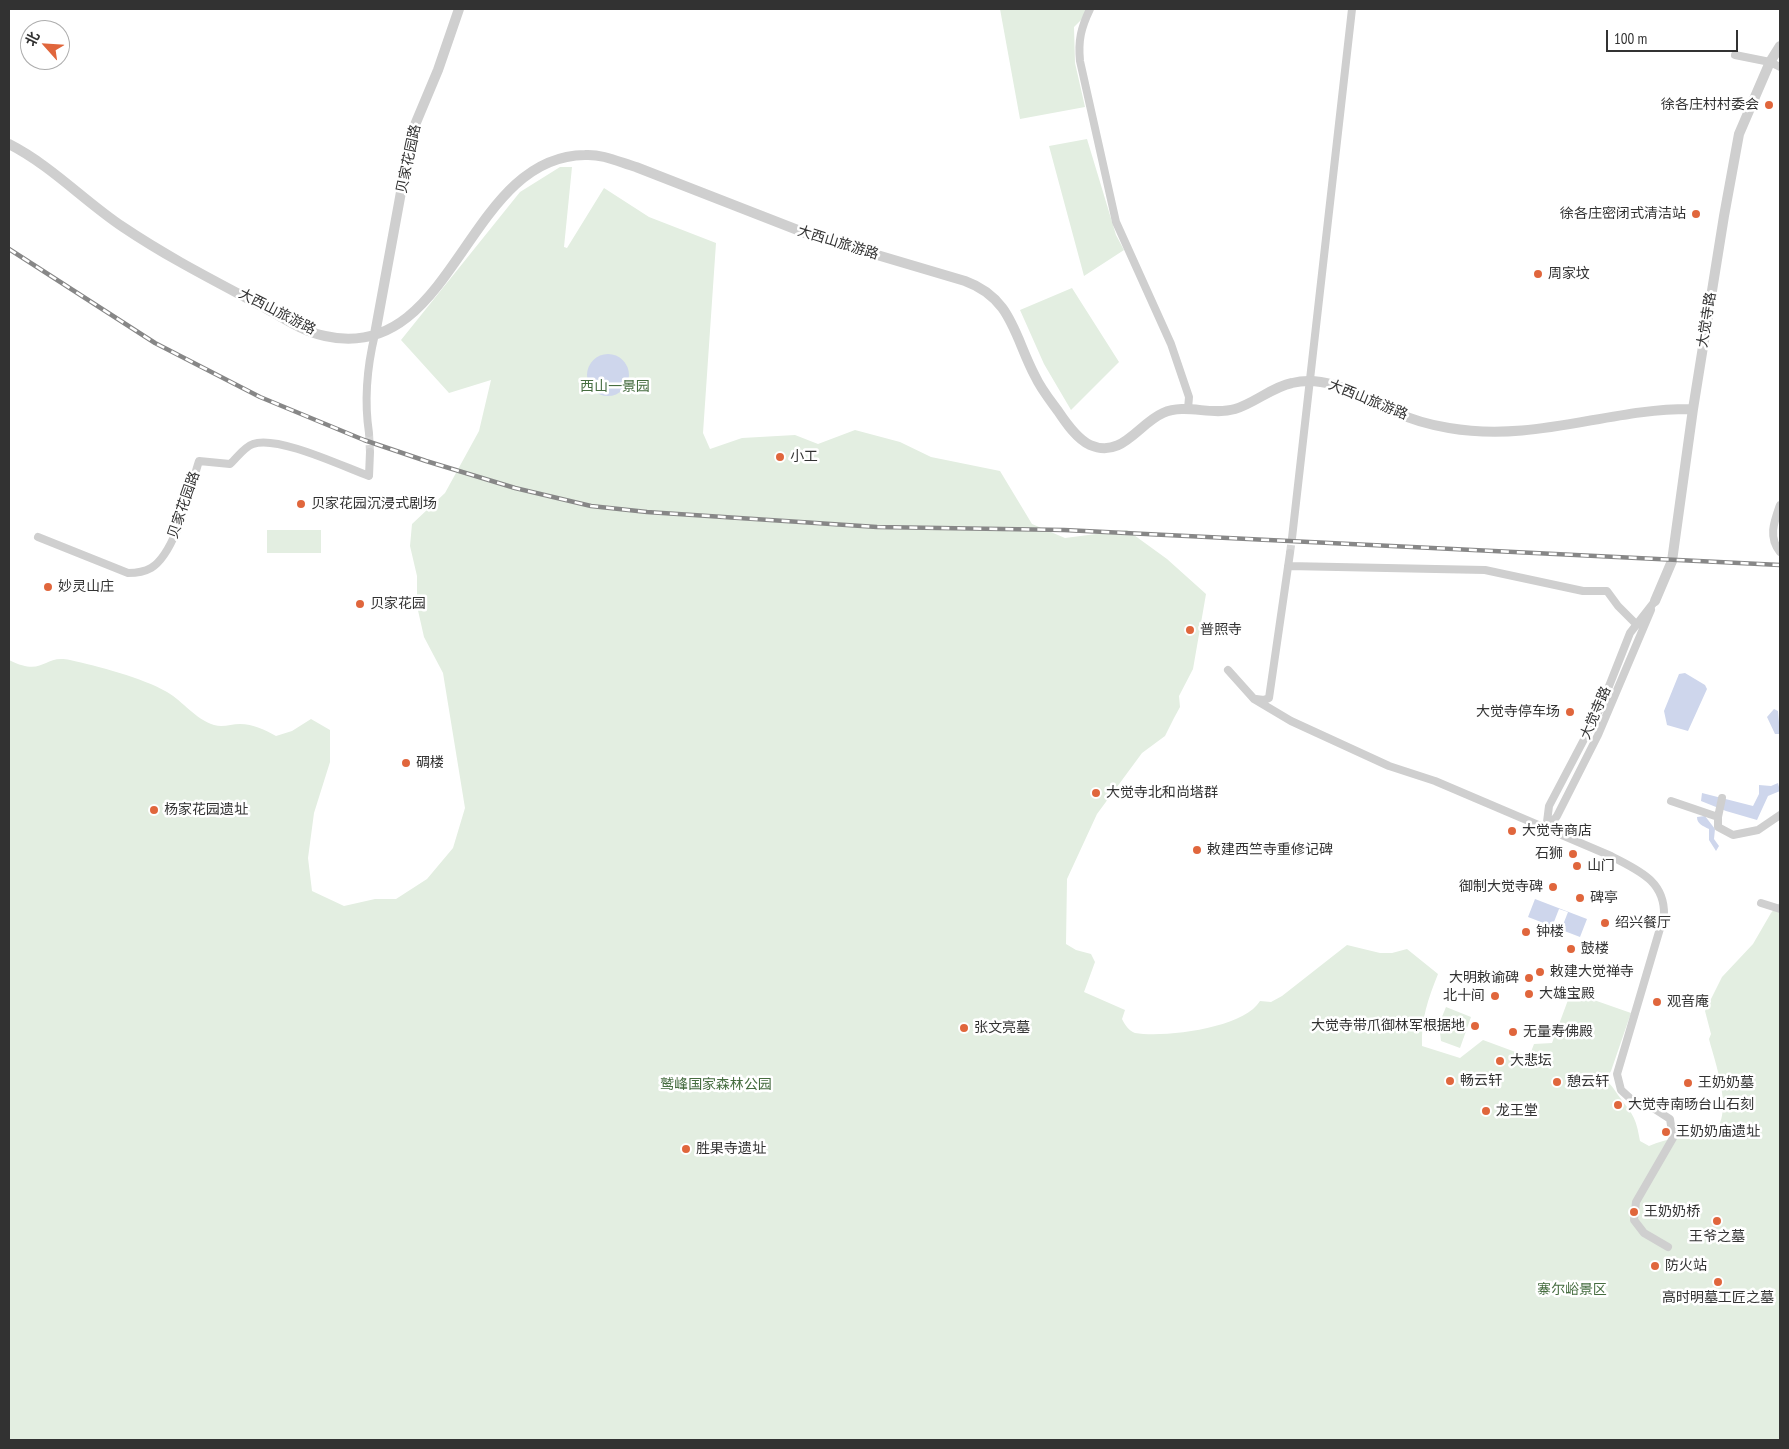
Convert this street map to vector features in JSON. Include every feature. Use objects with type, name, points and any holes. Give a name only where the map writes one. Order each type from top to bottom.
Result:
[{"type":"street","name":"贝家花园路","points":[[369,433],[366,397],[375,334],[412,132],[438,70],[459,9]]},
{"type":"street","points":[[1090,9],[1081,28],[1078,40],[1080,61],[1116,222],[1171,344],[1189,397],[1188,409]]},
{"type":"street","points":[[1292,538],[1352,9]]},
{"type":"street","name":"大觉寺路","points":[[1546,830],[1559,812],[1598,735],[1672,561],[1693,409],[1739,134],[1770,62],[1780,46]]},
{"type":"street","points":[[1734,55],[1770,62],[1780,67]]},
{"type":"street","name":"大西山旅游路","points":[[9,144],[46,167],[117,223],[148,243],[294,324],[326,336],[354,338],[386,331],[416,311],[500,201],[526,174],[563,157],[595,155],[636,167],[813,236],[965,281],[984,290],[1000,303],[1010,319],[1035,377],[1076,435],[1090,445],[1100,448],[1116,446],[1160,414],[1171,410],[1188,409],[1215,412],[1234,409],[1281,386],[1309,381],[1325,382],[1334,385],[1397,413],[1432,424],[1478,432],[1526,432],[1669,409],[1693,409]]},
{"type":"street","name":"贝家花园路","points":[[38,537],[128,573],[144,572],[153,568],[166,552],[199,462],[230,464],[247,446],[254,443],[272,443],[292,447],[369,476],[370,452]]},
{"type":"street","points":[[1780,505],[1774,522],[1772,540],[1780,552]]},
{"type":"street","points":[[1254,699],[1264,700],[1269,698],[1290,553]]},
{"type":"street","points":[[1288,566],[1485,570],[1583,591],[1607,591],[1636,624]]},
{"type":"street","name":"大觉寺路","points":[[1546,830],[1549,806],[1587,736],[1630,632],[1655,601]]},
{"type":"street","points":[[1228,670],[1254,699],[1291,721],[1389,766],[1435,781],[1639,870],[1656,885],[1665,902],[1664,915],[1617,1074],[1621,1090],[1633,1101],[1653,1108],[1670,1119],[1673,1138],[1636,1202],[1634,1220],[1644,1233],[1668,1247]]},
{"type":"street","points":[[1722,798],[1718,827],[1733,835],[1758,830],[1780,815]]},
{"type":"street","points":[[1671,801],[1718,817]]},
{"type":"street","points":[[1761,904],[1780,909]]},
{"type":"green space","points":[[1000,9],[1088,9],[1088,13],[1074,27],[1075,63],[1085,107],[1020,119]]},
{"type":"green space","points":[[1087,139],[1116,235],[1124,250],[1084,276],[1049,146]]},
{"type":"green space","name":"鹫峰国家森林公园","points":[[560,167],[572,167],[564,247],[567,248],[604,188],[649,217],[716,243],[703,433],[710,449],[742,438],[795,435],[818,444],[855,430],[900,442],[931,457],[1000,471],[1032,524],[1065,538],[1127,530],[1167,559],[1206,594],[1193,669],[1179,696],[1180,707],[1165,736],[1142,753],[1097,814],[1067,879],[1066,944],[1076,950],[1091,954],[1095,962],[1084,992],[1125,1010],[1122,1019],[1133,1032],[1165,1034],[1184,1032],[1203,1029],[1238,1018],[1251,1010],[1260,1001],[1271,1002],[1282,996],[1347,945],[1380,953],[1392,953],[1407,949],[1438,974],[1426,1009],[1422,1046],[1460,1058],[1483,1040],[1529,1057],[1534,1044],[1552,1043],[1571,992],[1631,1013],[1611,1071],[1605,1080],[1633,1116],[1640,1141],[1649,1146],[1674,1138],[1698,1139],[1711,1134],[1719,1125],[1723,1112],[1723,1097],[1709,1039],[1711,1034],[1705,1011],[1722,977],[1753,944],[1771,913],[1780,902],[1780,1440],[9,1440],[9,660],[30,667],[54,660],[70,660],[120,673],[167,692],[195,715],[217,726],[250,725],[276,736],[292,731],[311,719],[330,730],[330,762],[314,813],[308,858],[312,891],[344,906],[375,899],[396,899],[427,879],[453,848],[465,808],[443,673],[424,637],[417,606],[417,576],[410,546],[412,524],[445,493],[479,431],[491,380],[449,393],[401,340],[520,192]]},
{"type":"green space","points":[[1072,288],[1119,362],[1071,410],[1044,364],[1020,310]]},
{"type":"green space","points":[[267,530],[321,530],[321,553],[267,553]]},
{"type":"green space","points":[[1446,1007],[1471,1017],[1460,1048],[1441,1041],[1439,1024]]},
{"type":"water","points":[[608,354],[623,360],[629,375],[623,390],[608,396],[593,390],[587,375],[593,360]]},
{"type":"water","points":[[1685,673],[1705,685],[1707,689],[1688,731],[1667,725],[1664,711],[1679,674]]},
{"type":"water","points":[[1774,709],[1778,711],[1780,734],[1775,734],[1767,717]]},
{"type":"water","points":[[1778,783],[1780,791],[1768,796],[1757,820],[1701,801],[1702,793],[1753,806],[1759,794],[1759,785],[1771,786]]},
{"type":"water","points":[[1705,816],[1715,829],[1714,839],[1719,846],[1716,851],[1709,840],[1709,829],[1697,819],[1697,817]]},
{"type":"water","points":[[1535,899],[1587,919],[1580,937],[1528,917]]},
{"type":"pier","points":[[1559,909],[1568,912],[1561,930],[1552,927]]},
{"type":"tunnel","points":[[369,433],[370,452]]},
{"type":"tunnel","points":[[1290,553],[1292,538]]},
{"type":"railway","points":[[9,249],[155,343],[260,397],[364,440],[426,461],[515,488],[591,506],[647,512],[877,527],[1064,530],[1780,565]]},
{"type":"place","name":"徐各庄村村委会","points":[[1769,105]]},
{"type":"place","name":"徐各庄密闭式清洁站","points":[[1696,214]]},
{"type":"place","name":"周家坟","points":[[1538,274]]},
{"type":"place","name":"小工","points":[[780,457]]},
{"type":"place","name":"贝家花园沉浸式剧场","points":[[301,504]]},
{"type":"place","name":"妙灵山庄","points":[[48,587]]},
{"type":"place","name":"贝家花园","points":[[360,604]]},
{"type":"place","name":"普照寺","points":[[1190,630]]},
{"type":"place","name":"大觉寺停车场","points":[[1570,712]]},
{"type":"place","name":"碉楼","points":[[406,763]]},
{"type":"place","name":"大觉寺北和尚塔群","points":[[1096,793]]},
{"type":"place","name":"杨家花园遗址","points":[[154,810]]},
{"type":"place","name":"大觉寺商店","points":[[1512,831]]},
{"type":"place","name":"敕建西竺寺重修记碑","points":[[1197,850]]},
{"type":"place","name":"石狮","points":[[1573,854]]},
{"type":"place","name":"山门","points":[[1577,866]]},
{"type":"place","name":"御制大觉寺碑","points":[[1553,887]]},
{"type":"place","name":"碑亭","points":[[1580,898]]},
{"type":"place","name":"绍兴餐厅","points":[[1605,923]]},
{"type":"place","name":"钟楼","points":[[1526,932]]},
{"type":"place","name":"鼓楼","points":[[1571,949]]},
{"type":"place","name":"敕建大觉禅寺","points":[[1540,972]]},
{"type":"place","name":"大明敕谕碑","points":[[1529,978]]},
{"type":"place","name":"大雄宝殿","points":[[1529,994]]},
{"type":"place","name":"北十间","points":[[1495,996]]},
{"type":"place","name":"观音庵","points":[[1657,1002]]},
{"type":"place","name":"大觉寺带爪御林军根据地","points":[[1475,1026]]},
{"type":"place","name":"张文亮墓","points":[[964,1028]]},
{"type":"place","name":"无量寿佛殿","points":[[1513,1032]]},
{"type":"place","name":"大悲坛","points":[[1500,1061]]},
{"type":"place","name":"畅云轩","points":[[1450,1081]]},
{"type":"place","name":"憩云轩","points":[[1557,1082]]},
{"type":"place","name":"王奶奶墓","points":[[1688,1083]]},
{"type":"place","name":"大觉寺南旸台山石刻","points":[[1618,1105]]},
{"type":"place","name":"龙王堂","points":[[1486,1111]]},
{"type":"place","name":"王奶奶庙遗址","points":[[1666,1132]]},
{"type":"place","name":"胜果寺遗址","points":[[686,1149]]},
{"type":"place","name":"王奶奶桥","points":[[1634,1212]]},
{"type":"place","name":"王爷之墓","points":[[1717,1221]]},
{"type":"place","name":"防火站","points":[[1655,1266]]},
{"type":"place","name":"高时明墓工匠之墓","points":[[1718,1282]]},
{"type":"park label","name":"西山一景园","points":[[615,387]]},
{"type":"park label","name":"寨尔峪景区","points":[[1572,1290]]}]
